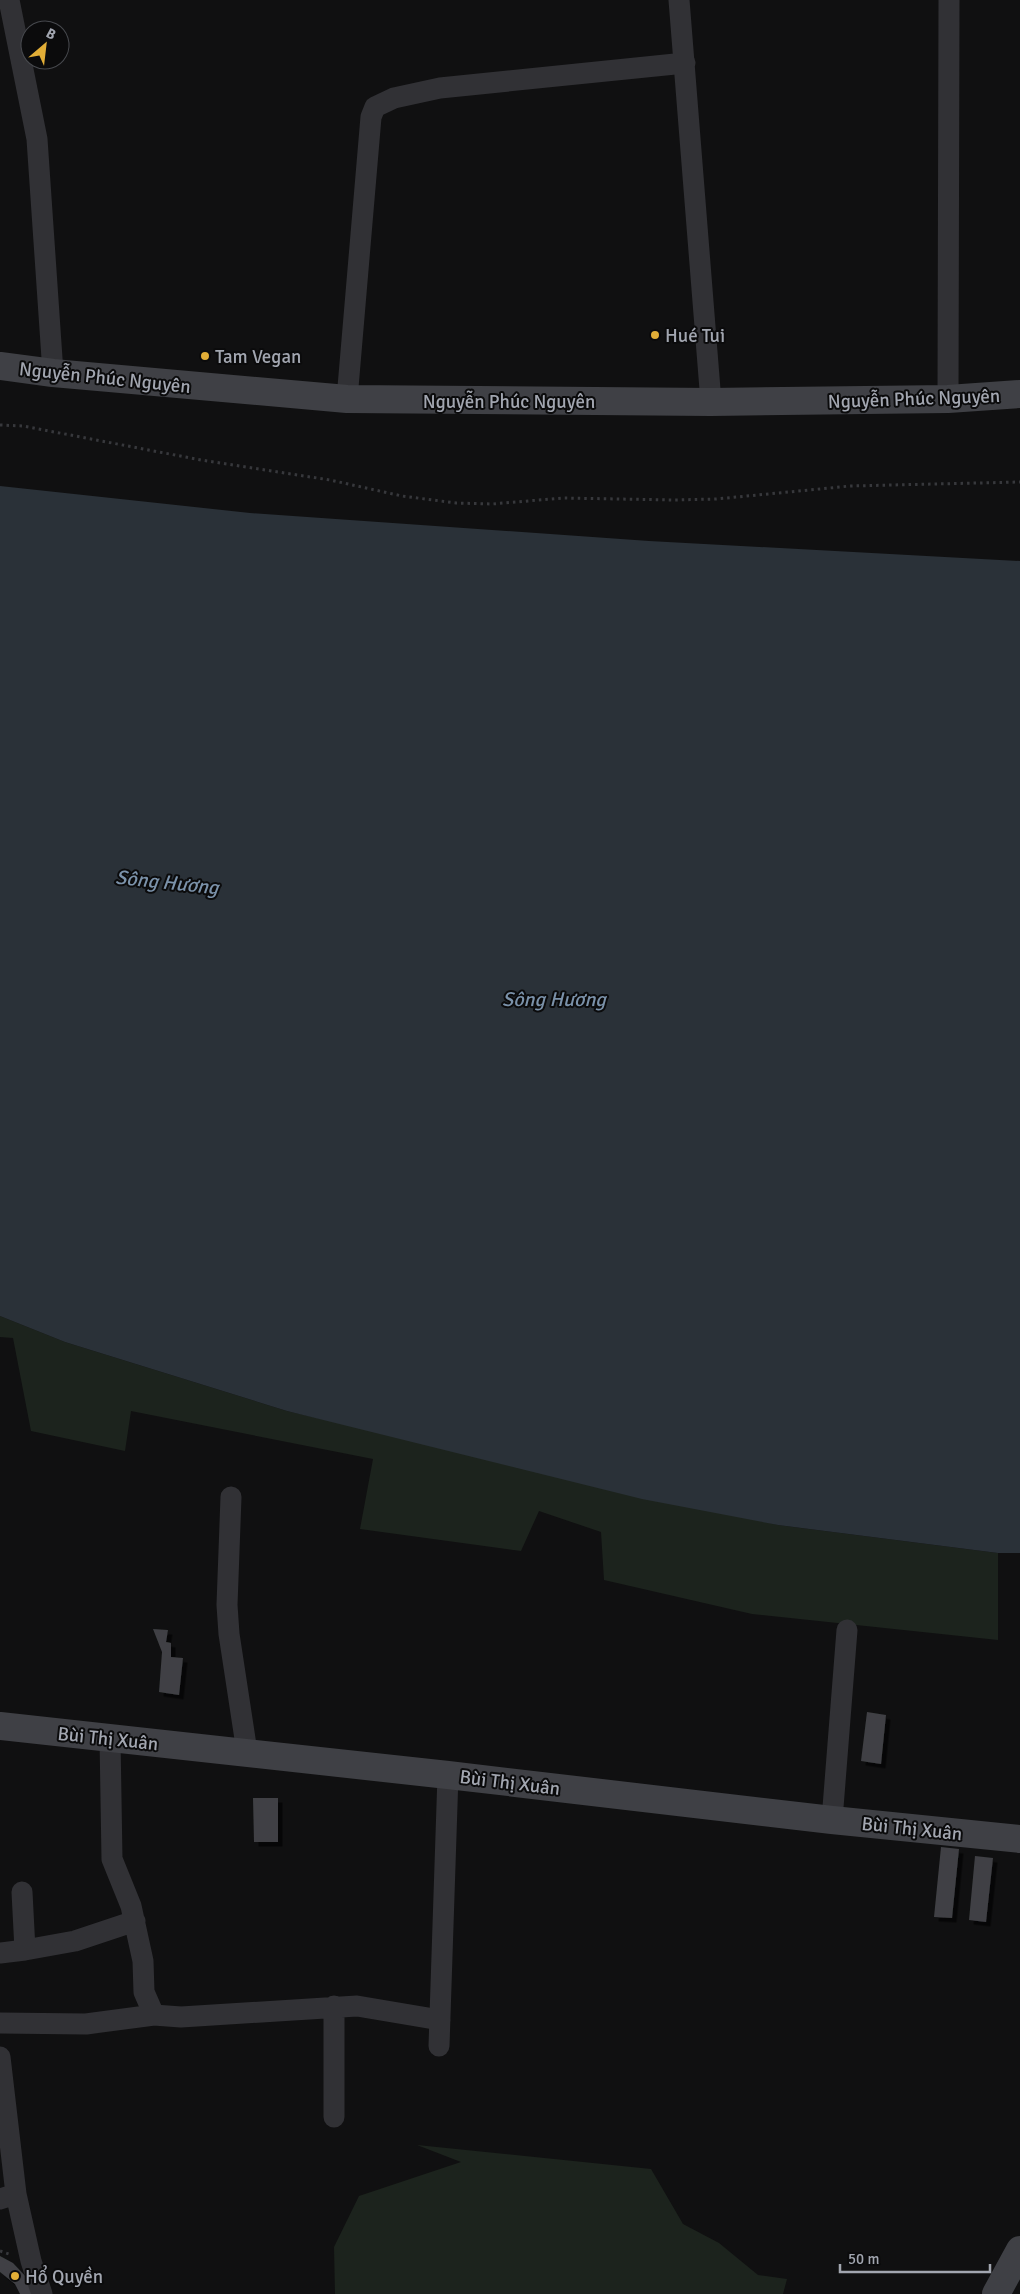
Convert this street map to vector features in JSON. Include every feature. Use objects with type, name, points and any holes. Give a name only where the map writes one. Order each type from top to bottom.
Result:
[{"type":"street","points":[[9,0],[37,138],[53,373]]},
{"type":"street","points":[[679,0],[711,402]]},
{"type":"street","points":[[948,399],[949,0]]},
{"type":"street","points":[[347,399],[371,117],[375,107],[394,98],[440,88],[685,63]]},
{"type":"street","name":"Nguyễn Phúc Nguyên","points":[[0,366],[53,373],[347,399],[711,402],[948,399],[1020,394]]},
{"type":"street","points":[[231,1497],[227,1605],[229,1634],[247,1752]]},
{"type":"street","points":[[832,1820],[847,1630]]},
{"type":"street","name":"Bùi Thị Xuân","points":[[0,1726],[247,1752],[832,1820],[1020,1839]]},
{"type":"street","points":[[110,1738],[112,1859],[135,1921],[143,1961],[144,1992],[154,2014]]},
{"type":"street","points":[[439,2046],[448,1775]]},
{"type":"street","points":[[22,1892],[25,1950]]},
{"type":"street","points":[[0,1953],[75,1941],[135,1921]]},
{"type":"street","points":[[0,2023],[86,2024],[154,2014],[189,2016],[301,2010],[334,2006],[365,2007],[440,2020]]},
{"type":"street","points":[[334,2006],[334,2117]]},
{"type":"street","points":[[0,2057],[8,2196],[42,2294]]},
{"type":"street","points":[[996,2294],[1020,2250]]},
{"type":"path","points":[[0,425],[24,426],[201,460],[330,480],[402,496],[456,502],[492,504],[563,498],[716,499],[850,486],[1020,482]]},
{"type":"shaded area","points":[[0,1316],[65,1342],[287,1411],[778,1525],[998,1553],[998,1640],[752,1614],[604,1580],[601,1532],[539,1511],[521,1551],[360,1529],[373,1459],[131,1411],[125,1451],[31,1431],[13,1338],[0,1337]]},
{"type":"shaded area","points":[[417,2145],[651,2169],[683,2224],[719,2243],[758,2275],[787,2279],[783,2294],[335,2294],[334,2247],[359,2196],[461,2162]]},
{"type":"water","name":"Sông Hương","points":[[0,486],[250,513],[649,541],[1020,561],[1020,1553],[998,1553],[778,1525],[642,1499],[287,1411],[65,1342],[0,1316]]},
{"type":"building","points":[[153,1629],[168,1630],[166,1642],[171,1643],[171,1657],[183,1658],[179,1695],[159,1692],[162,1652]]},
{"type":"building","points":[[867,1712],[886,1715],[881,1764],[861,1761]]},
{"type":"building","points":[[253,1798],[278,1798],[278,1842],[254,1842]]},
{"type":"building","points":[[941,1847],[959,1849],[952,1918],[934,1917]]},
{"type":"building","points":[[975,1856],[993,1858],[986,1922],[969,1920]]},
{"type":"building","name":"Hổ Quyền","points":[[0,2256],[13,2263],[28,2279],[35,2294],[20,2294],[15,2284],[0,2272]]},
{"type":"place","name":"Hué Tui","points":[[655,335]]},
{"type":"place","name":"Tam Vegan","points":[[205,356]]},
{"type":"place","name":"Hổ Quyền","points":[[15,2276]]}]
